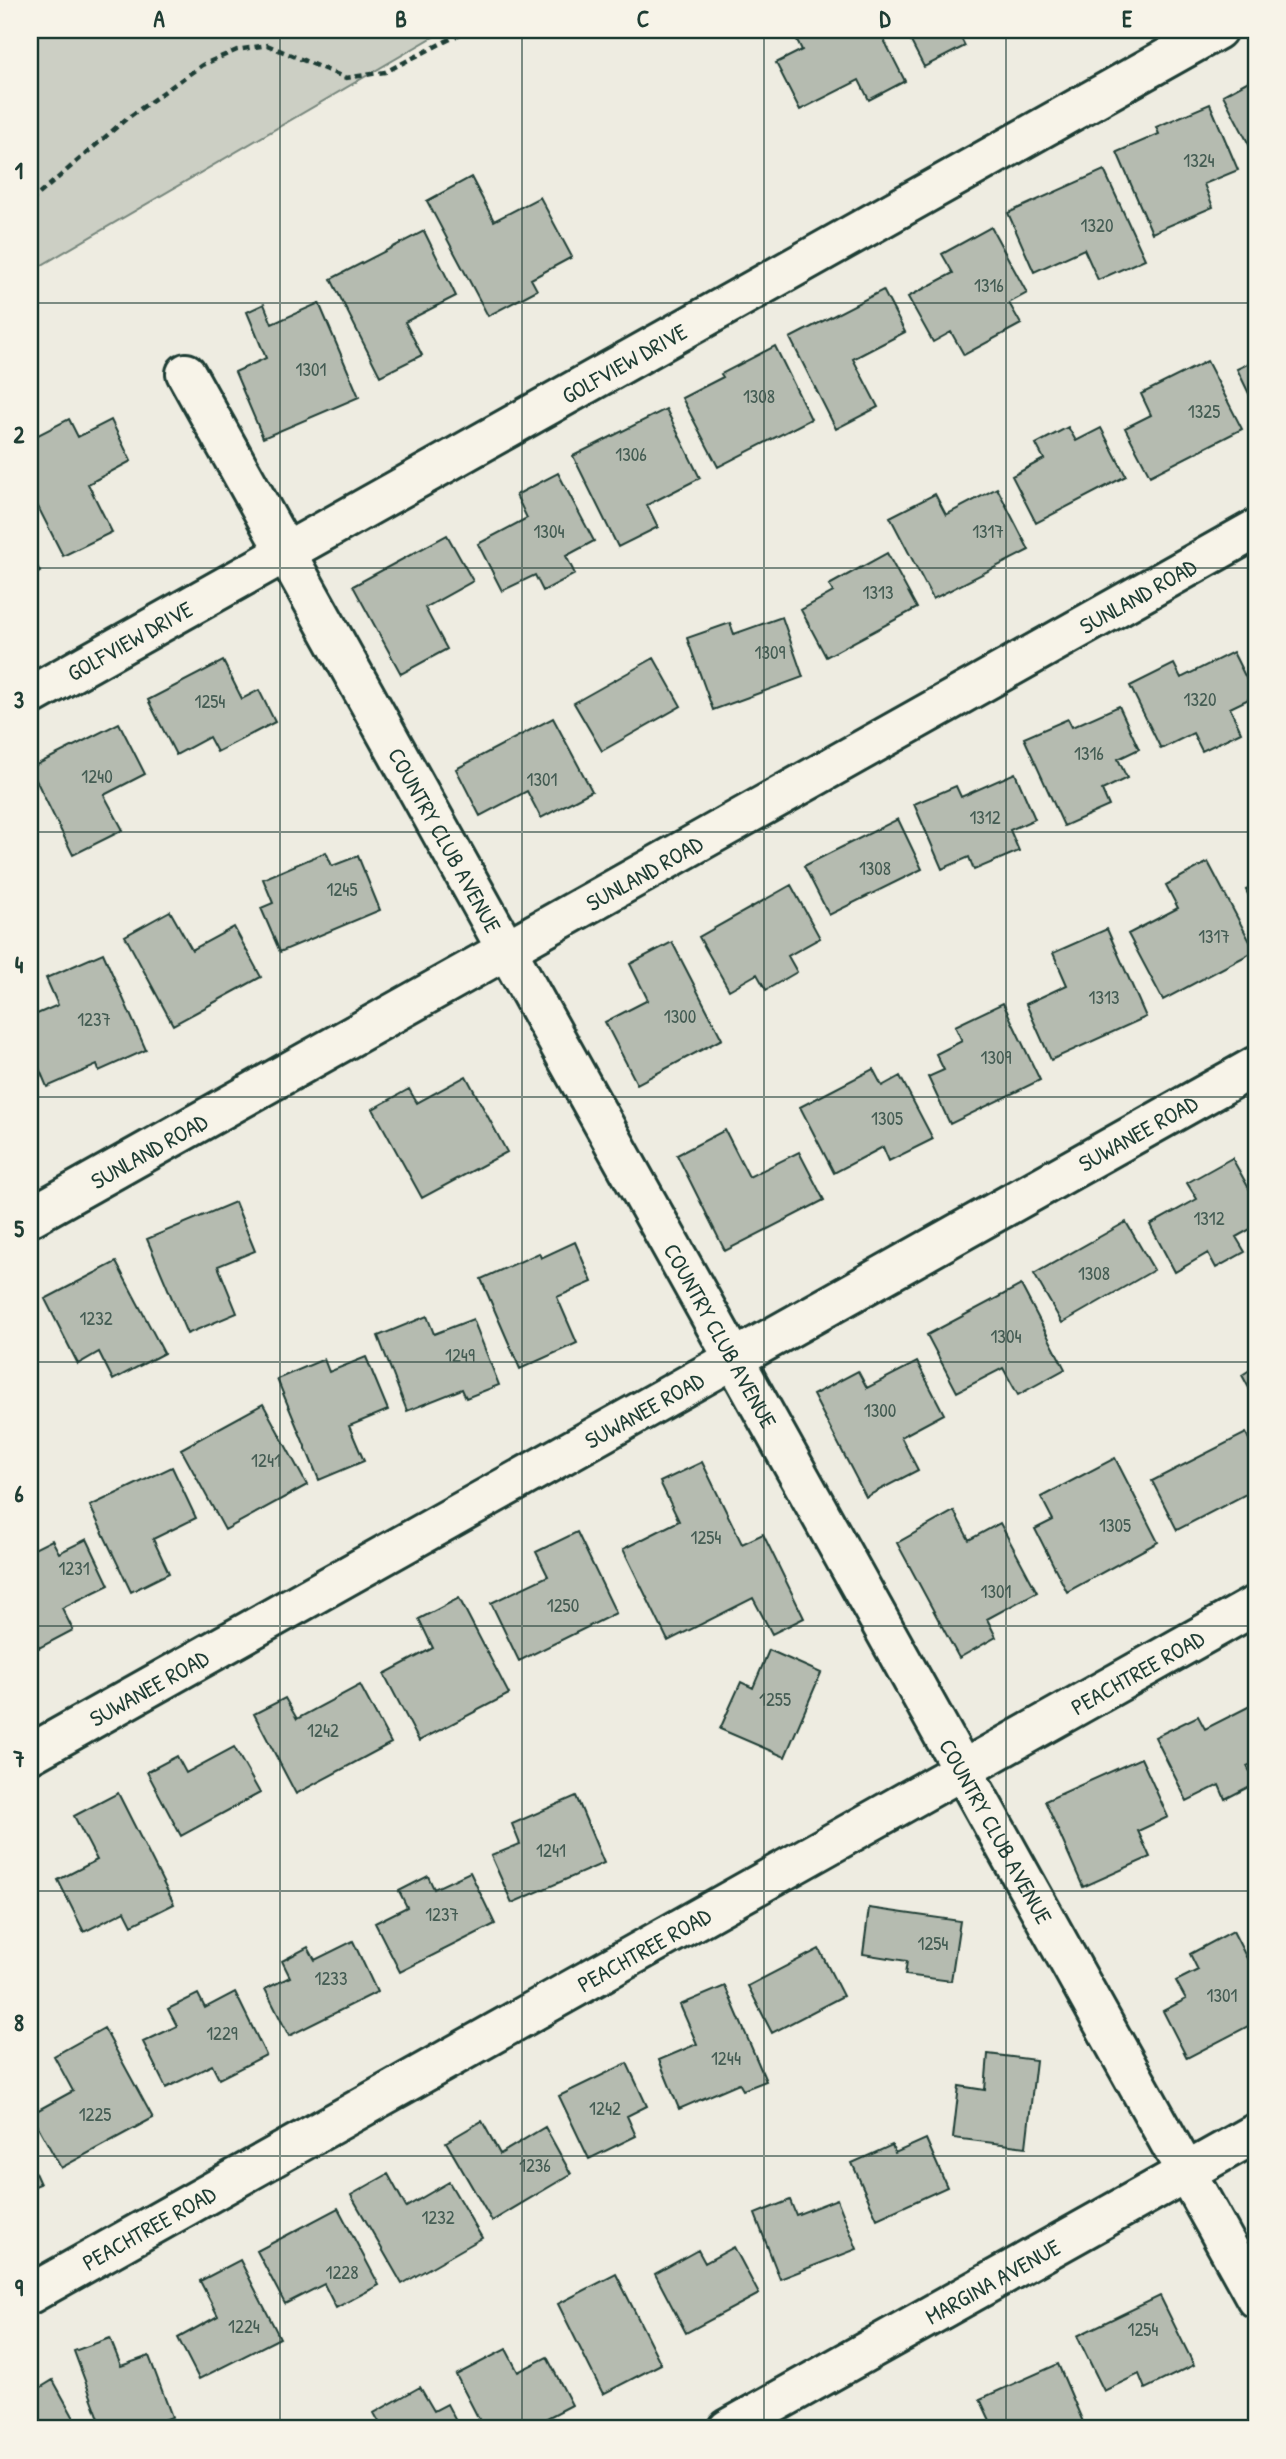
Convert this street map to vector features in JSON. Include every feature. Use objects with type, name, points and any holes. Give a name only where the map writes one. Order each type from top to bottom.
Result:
[{"type":"street","name":"GOLFVIEW DRIVE","points":[[30,696],[1217,30]]},
{"type":"street","name":"COUNTRY CLUB AVENUE","points":[[186,373],[1256,2298]]},
{"type":"street","name":"SUNLAND ROAD","points":[[30,1217],[1256,529]]},
{"type":"street","name":"SUWANEE ROAD","points":[[30,1754],[1256,1066]]},
{"type":"street","name":"PEACHTREE ROAD","points":[[30,2294],[1256,1605]]},
{"type":"street","name":"MARGINA AVENUE","points":[[728,2429],[1256,2133]]},
{"type":"path","points":[[30,202],[126,119],[202,65],[237,50],[267,45],[346,78],[385,72],[468,30]]},
{"type":"shaded area","points":[[30,30],[445,30],[30,272]]},
{"type":"building","points":[[792,30],[879,30],[905,81],[869,100],[859,80],[800,110],[776,63],[802,50]]},
{"type":"building","points":[[905,30],[957,30],[965,46],[924,67]]},
{"type":"building","points":[[1256,77],[1256,158],[1223,95]]},
{"type":"building","points":[[1210,104],[1238,170],[1204,184],[1213,207],[1152,233],[1117,152],[1159,134],[1156,127]]},
{"type":"building","points":[[1104,170],[1145,259],[1098,280],[1084,249],[1034,272],[1008,213]]},
{"type":"building","points":[[471,177],[494,221],[540,197],[572,257],[531,279],[537,290],[488,316],[427,201]]},
{"type":"building","points":[[991,227],[1027,293],[1009,303],[1021,324],[964,355],[951,332],[933,342],[908,297],[953,273],[942,254]]},
{"type":"building","points":[[424,231],[456,296],[405,322],[422,355],[380,376],[331,279]]},
{"type":"building","points":[[883,290],[905,332],[853,359],[878,407],[836,429],[790,338]]},
{"type":"building","points":[[319,303],[359,397],[263,438],[235,372],[266,358],[247,312],[264,304],[272,324]]},
{"type":"building","points":[[775,346],[811,419],[718,467],[682,398]]},
{"type":"building","points":[[1256,360],[1256,408],[1237,369]]},
{"type":"building","points":[[1207,361],[1242,429],[1150,476],[1125,428],[1151,415],[1141,394]]},
{"type":"building","points":[[666,409],[700,478],[647,505],[658,527],[618,547],[573,456]]},
{"type":"building","points":[[69,419],[78,437],[111,420],[131,461],[88,484],[112,532],[63,556],[30,491],[30,439]]},
{"type":"building","points":[[1068,427],[1076,441],[1101,428],[1126,476],[1036,523],[1012,476],[1044,459],[1036,444]]},
{"type":"building","points":[[558,473],[594,541],[566,556],[575,574],[543,591],[535,575],[502,591],[478,544],[527,518],[516,495]]},
{"type":"building","points":[[997,488],[1029,550],[933,599],[890,517],[935,494],[946,515]]},
{"type":"building","points":[[447,535],[473,581],[425,608],[447,649],[401,674],[353,586]]},
{"type":"building","points":[[30,553],[40,572],[30,578]]},
{"type":"building","points":[[887,553],[917,608],[826,657],[801,610],[833,592],[829,585]]},
{"type":"building","points":[[782,617],[803,677],[713,710],[687,638],[730,623],[734,634]]},
{"type":"building","points":[[1256,630],[1256,655],[1247,634]]},
{"type":"building","points":[[1233,652],[1255,696],[1230,708],[1241,732],[1202,751],[1193,733],[1161,749],[1130,686],[1174,664],[1181,678]]},
{"type":"building","points":[[654,658],[681,706],[602,751],[574,703]]},
{"type":"building","points":[[223,661],[242,699],[259,690],[275,722],[217,752],[209,737],[176,755],[148,700]]},
{"type":"building","points":[[1119,706],[1139,749],[1118,759],[1127,778],[1102,790],[1109,806],[1064,826],[1024,738],[1068,719],[1072,727]]},
{"type":"building","points":[[553,718],[592,791],[541,818],[527,791],[480,816],[456,769]]},
{"type":"building","points":[[119,723],[145,774],[104,795],[123,830],[73,855],[30,768]]},
{"type":"building","points":[[1015,773],[1035,819],[1010,830],[1019,851],[974,870],[969,857],[942,869],[914,804],[956,786],[961,797]]},
{"type":"building","points":[[898,819],[922,869],[829,915],[804,866]]},
{"type":"building","points":[[326,852],[332,866],[358,856],[380,910],[280,952],[261,908],[273,903],[263,879]]},
{"type":"building","points":[[1208,862],[1255,951],[1163,1000],[1128,934],[1178,908],[1166,885]]},
{"type":"building","points":[[1256,884],[1256,911],[1246,890]]},
{"type":"building","points":[[791,885],[820,938],[788,956],[797,972],[766,990],[757,974],[729,990],[699,937]]},
{"type":"building","points":[[170,911],[192,950],[234,927],[261,977],[173,1025],[125,936]]},
{"type":"building","points":[[1107,929],[1146,1017],[1051,1060],[1026,1004],[1067,985],[1053,953]]},
{"type":"building","points":[[672,942],[722,1039],[637,1084],[605,1022],[648,1000],[630,964]]},
{"type":"building","points":[[103,953],[146,1050],[99,1071],[97,1065],[47,1087],[30,1047],[30,1017],[58,1005],[46,978]]},
{"type":"building","points":[[1003,1003],[1040,1080],[950,1124],[928,1077],[944,1070],[936,1054],[962,1041],[955,1026]]},
{"type":"building","points":[[873,1069],[882,1086],[900,1076],[933,1139],[889,1161],[883,1147],[834,1173],[800,1107]]},
{"type":"building","points":[[466,1076],[507,1152],[422,1198],[373,1109],[409,1089],[417,1103]]},
{"type":"building","points":[[725,1130],[749,1177],[799,1152],[824,1200],[725,1251],[677,1155]]},
{"type":"building","points":[[1232,1158],[1256,1201],[1256,1226],[1236,1237],[1245,1252],[1216,1268],[1208,1253],[1175,1272],[1150,1225],[1197,1199],[1187,1183]]},
{"type":"building","points":[[235,1202],[255,1251],[218,1266],[237,1313],[187,1334],[147,1239]]},
{"type":"building","points":[[1126,1222],[1154,1270],[1062,1323],[1034,1274]]},
{"type":"building","points":[[575,1242],[592,1282],[557,1297],[577,1343],[520,1369],[481,1279],[539,1253],[541,1258]]},
{"type":"building","points":[[116,1262],[164,1353],[113,1380],[99,1352],[78,1364],[45,1299]]},
{"type":"building","points":[[1021,1285],[1065,1369],[1018,1395],[1003,1368],[957,1392],[927,1335]]},
{"type":"building","points":[[427,1316],[434,1334],[473,1319],[499,1385],[466,1398],[462,1389],[407,1411],[378,1336]]},
{"type":"building","points":[[366,1357],[388,1410],[349,1426],[364,1461],[319,1480],[277,1379],[324,1359],[329,1372]]},
{"type":"building","points":[[917,1362],[944,1414],[901,1437],[918,1470],[866,1497],[813,1395],[858,1371],[867,1388]]},
{"type":"building","points":[[1256,1366],[1256,1401],[1242,1375]]},
{"type":"building","points":[[263,1404],[307,1485],[225,1530],[181,1449]]},
{"type":"building","points":[[1246,1433],[1256,1454],[1256,1489],[1177,1530],[1152,1481]]},
{"type":"building","points":[[1115,1458],[1158,1542],[1067,1592],[1035,1529],[1053,1520],[1041,1497]]},
{"type":"building","points":[[702,1462],[742,1544],[763,1534],[804,1618],[772,1634],[753,1598],[668,1641],[623,1549],[679,1521],[660,1482]]},
{"type":"building","points":[[172,1467],[196,1518],[153,1539],[169,1573],[131,1592],[90,1506]]},
{"type":"building","points":[[954,1511],[969,1540],[1000,1523],[1037,1592],[987,1619],[996,1637],[959,1658],[897,1543]]},
{"type":"building","points":[[577,1532],[616,1613],[519,1661],[491,1603],[548,1576],[536,1552]]},
{"type":"building","points":[[87,1539],[109,1585],[62,1608],[73,1630],[39,1648],[30,1630],[30,1551],[52,1540],[59,1553]]},
{"type":"building","points":[[459,1598],[509,1694],[419,1741],[384,1674],[433,1648],[419,1619]]},
{"type":"building","points":[[769,1650],[821,1673],[785,1757],[720,1729],[741,1682],[753,1688]]},
{"type":"building","points":[[360,1685],[391,1743],[296,1794],[254,1714],[285,1698],[297,1719]]},
{"type":"building","points":[[1256,1703],[1256,1762],[1247,1766],[1256,1783],[1225,1799],[1219,1785],[1187,1801],[1155,1737],[1198,1716],[1205,1729]]},
{"type":"building","points":[[234,1747],[260,1793],[181,1836],[147,1772],[177,1756],[186,1773]]},
{"type":"building","points":[[1141,1758],[1168,1817],[1138,1831],[1150,1857],[1083,1887],[1045,1801]]},
{"type":"building","points":[[118,1793],[174,1904],[132,1925],[125,1911],[84,1932],[58,1880],[97,1860],[74,1816]]},
{"type":"building","points":[[576,1796],[604,1863],[512,1903],[491,1856],[520,1844],[512,1824]]},
{"type":"building","points":[[470,1872],[495,1924],[400,1972],[375,1923],[407,1907],[399,1891],[428,1876],[434,1889]]},
{"type":"building","points":[[869,1908],[960,1921],[951,1981],[905,1975],[907,1961],[863,1954]]},
{"type":"building","points":[[1233,1931],[1256,1976],[1256,2022],[1187,2058],[1163,2011],[1186,1999],[1176,1981],[1198,1970],[1190,1954]]},
{"type":"building","points":[[353,1941],[377,1992],[289,2036],[265,1989],[290,1977],[282,1961],[308,1947],[315,1960]]},
{"type":"building","points":[[819,1949],[843,1996],[772,2033],[748,1986]]},
{"type":"building","points":[[725,1986],[766,2081],[743,2090],[739,2083],[679,2109],[659,2060],[697,2044],[680,2005]]},
{"type":"building","points":[[235,1992],[266,2055],[219,2079],[212,2065],[166,2088],[143,2042],[177,2026],[168,2009],[198,1994],[205,2008]]},
{"type":"building","points":[[104,2028],[153,2118],[61,2168],[31,2114],[73,2091],[54,2056]]},
{"type":"building","points":[[988,2054],[1036,2060],[1026,2147],[953,2138],[959,2086],[985,2090]]},
{"type":"building","points":[[627,2063],[647,2106],[627,2116],[636,2136],[589,2159],[559,2096]]},
{"type":"building","points":[[482,2121],[500,2154],[545,2127],[571,2174],[492,2221],[446,2142]]},
{"type":"building","points":[[926,2139],[947,2187],[877,2219],[852,2163],[892,2145],[895,2153]]},
{"type":"building","points":[[30,2162],[40,2184],[30,2188]]},
{"type":"building","points":[[388,2174],[406,2207],[449,2182],[482,2238],[402,2284],[351,2195]]},
{"type":"building","points":[[837,2199],[857,2249],[780,2279],[755,2214],[790,2200],[796,2215]]},
{"type":"building","points":[[338,2208],[379,2285],[336,2308],[324,2284],[285,2304],[257,2251]]},
{"type":"building","points":[[734,2247],[759,2294],[686,2333],[655,2274],[698,2250],[705,2263]]},
{"type":"building","points":[[240,2260],[280,2338],[199,2379],[178,2338],[218,2316],[200,2281]]},
{"type":"building","points":[[616,2274],[661,2364],[603,2394],[558,2304]]},
{"type":"building","points":[[1160,2296],[1194,2365],[1145,2389],[1139,2374],[1104,2391],[1077,2336]]},
{"type":"building","points":[[110,2338],[121,2366],[149,2356],[172,2417],[139,2429],[103,2429],[74,2351]]},
{"type":"building","points":[[506,2349],[518,2372],[547,2357],[572,2405],[526,2429],[484,2429],[456,2375]]},
{"type":"building","points":[[1058,2364],[1083,2422],[1067,2429],[994,2429],[980,2399]]},
{"type":"building","points":[[53,2380],[80,2429],[30,2429],[30,2394]]},
{"type":"building","points":[[420,2387],[434,2411],[447,2404],[460,2429],[383,2429],[374,2413]]}]
